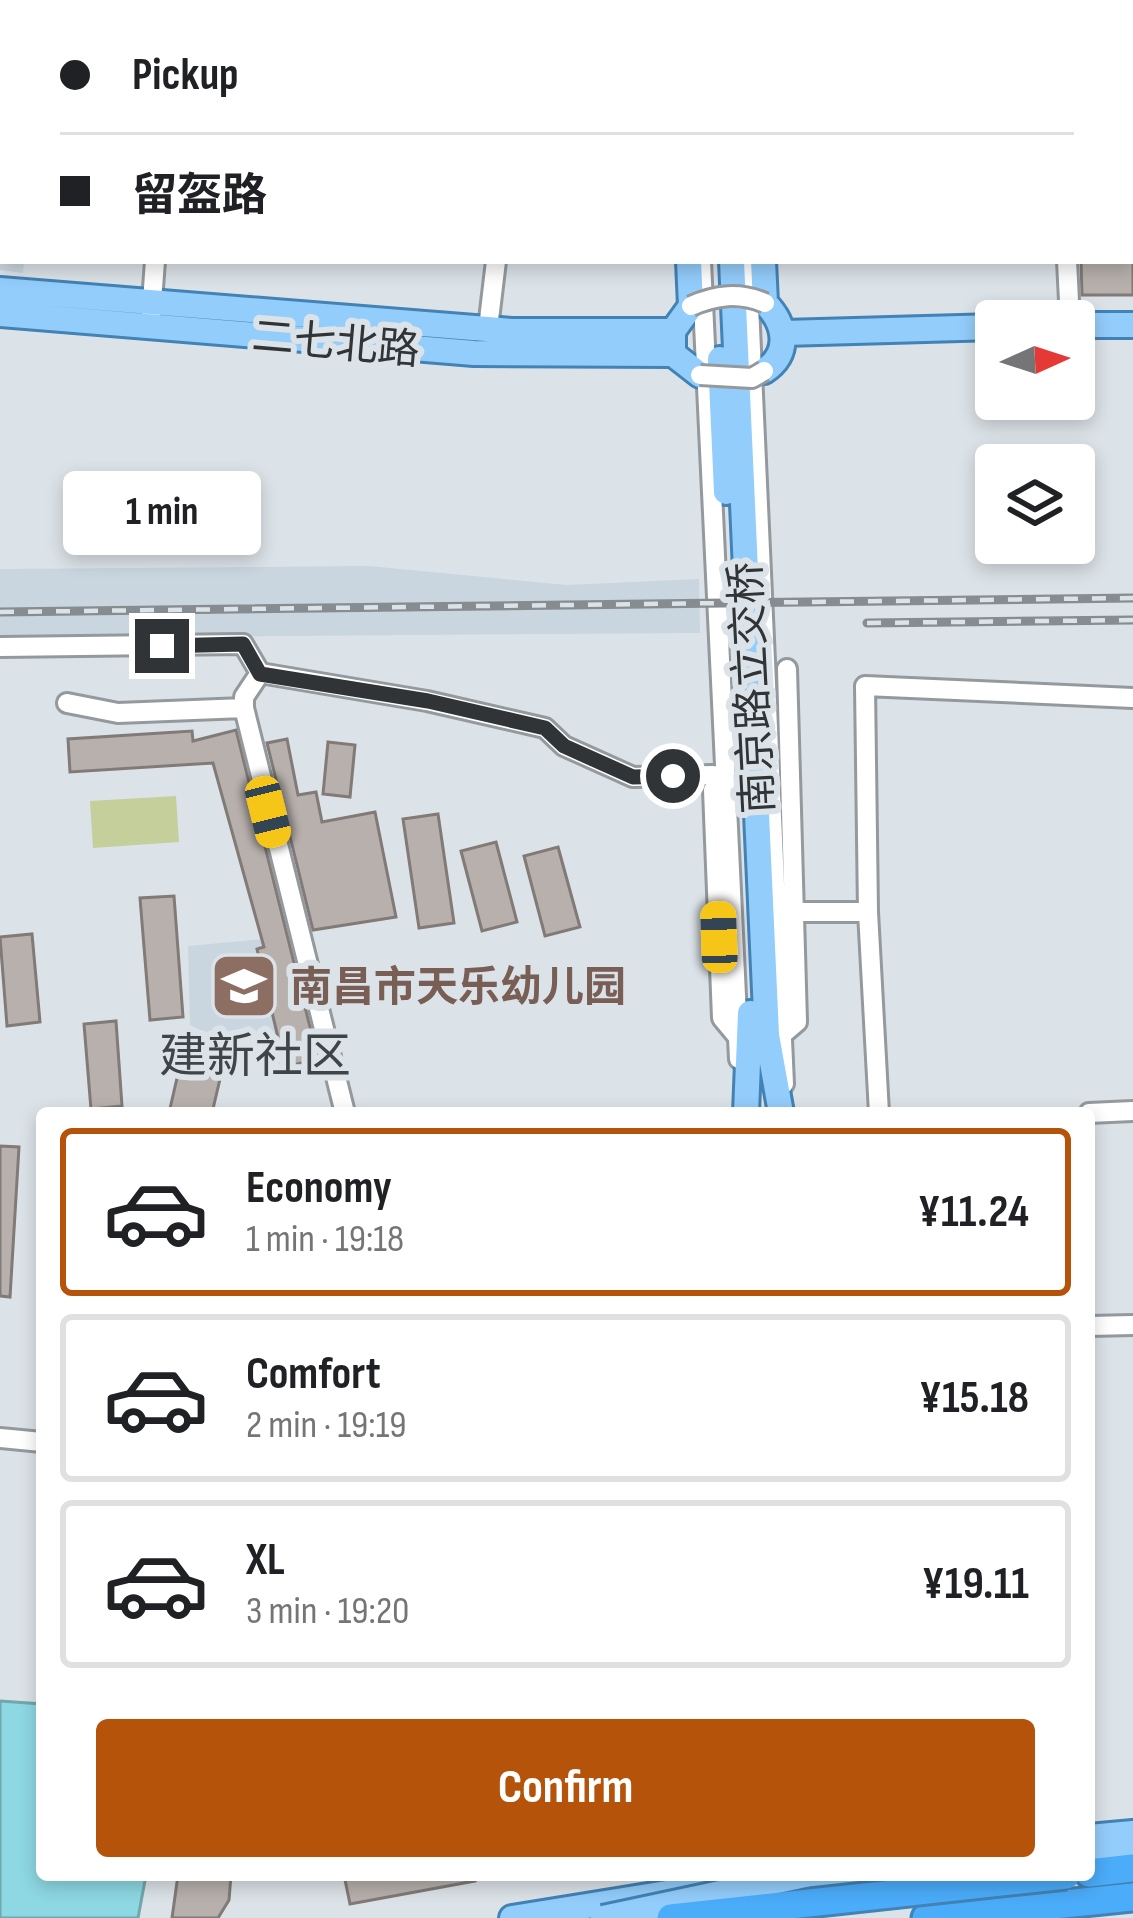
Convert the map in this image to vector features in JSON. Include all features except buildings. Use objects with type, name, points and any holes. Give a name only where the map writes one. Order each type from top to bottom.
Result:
[{"type":"highway","points":[[1095,1872],[1133,1868]]},
{"type":"highway","points":[[671,1918],[1011,1881]]},
{"type":"highway","points":[[926,1918],[1133,1897]]},
{"type":"main road","points":[[689,264],[691,306],[673,342],[700,375]]},
{"type":"main road","name":"南京路立交桥","points":[[716,264],[751,1039],[745,1107]]},
{"type":"main road","name":"南京路立交桥","points":[[732,264],[766,1035],[782,1107]]},
{"type":"main road","points":[[763,264],[765,303],[779,317],[784,333],[781,354],[764,371]]},
{"type":"main road","name":"二七北路","points":[[0,290],[673,342]]},
{"type":"main road","name":"二七北路","points":[[0,314],[474,353],[673,342]]},
{"type":"main road","points":[[1095,324],[1133,325]]},
{"type":"main road","points":[[784,333],[975,328]]},
{"type":"main road","points":[[1095,1836],[1133,1833]]},
{"type":"main road","points":[[1095,1856],[1133,1853]]},
{"type":"main road","points":[[512,1918],[741,1881]]},
{"type":"main road","points":[[733,1918],[758,1881]]},
{"type":"main road","points":[[760,1881],[761,1918]]},
{"type":"main road","points":[[603,1918],[777,1881]]},
{"type":"street","points":[[151,326],[155,264]]},
{"type":"street","points":[[488,328],[496,264]]},
{"type":"street","name":"南京路立交桥","points":[[701,264],[743,1107]]},
{"type":"street","name":"南京路立交桥","points":[[748,264],[784,1033],[783,1107]]},
{"type":"street","points":[[1067,264],[1070,300]]},
{"type":"street","points":[[691,306],[712,297],[748,296],[765,303]]},
{"type":"street","points":[[700,375],[752,378],[764,371]]},
{"type":"street","points":[[0,647],[243,644],[260,674]]},
{"type":"street","points":[[784,1033],[797,1022],[787,669]]},
{"type":"street","points":[[260,674],[428,701],[545,728],[564,746],[633,777],[713,775]]},
{"type":"street","points":[[260,674],[244,697],[244,708],[344,1107]]},
{"type":"street","points":[[879,1107],[868,912],[866,686],[1133,698]]},
{"type":"street","points":[[67,703],[118,713],[244,708]]},
{"type":"street","points":[[710,720],[722,1018],[737,1036]]},
{"type":"street","points":[[794,912],[868,912]]},
{"type":"street","points":[[1095,1113],[1133,1111]]},
{"type":"street","points":[[1095,1327],[1133,1325]]},
{"type":"street","points":[[0,1438],[36,1441]]},
{"type":"shaded area","points":[[0,264],[24,264],[23,273],[0,270]]},
{"type":"shaded area","points":[[369,566],[566,585],[699,579],[700,633],[0,638],[0,569]]},
{"type":"shaded area","name":"南昌市天乐幼儿园","points":[[286,937],[319,1061],[284,1071],[190,1025],[188,946]]},
{"type":"green space","points":[[176,796],[179,842],[93,848],[90,801]]},
{"type":"water","points":[[0,1701],[36,1704],[36,1881],[145,1881],[138,1918],[0,1918]]},
{"type":"railway","points":[[0,612],[1133,598]]},
{"type":"railway","points":[[867,623],[1133,620]]},
{"type":"place","name":"南昌市天乐幼儿园","points":[[244,986]]},
{"type":"district","name":"建新社区","points":[[255,1055]]},
{"type":"route","points":[[162,646],[243,644],[260,674],[428,701],[545,728],[564,746],[633,777],[673,776]]}]
